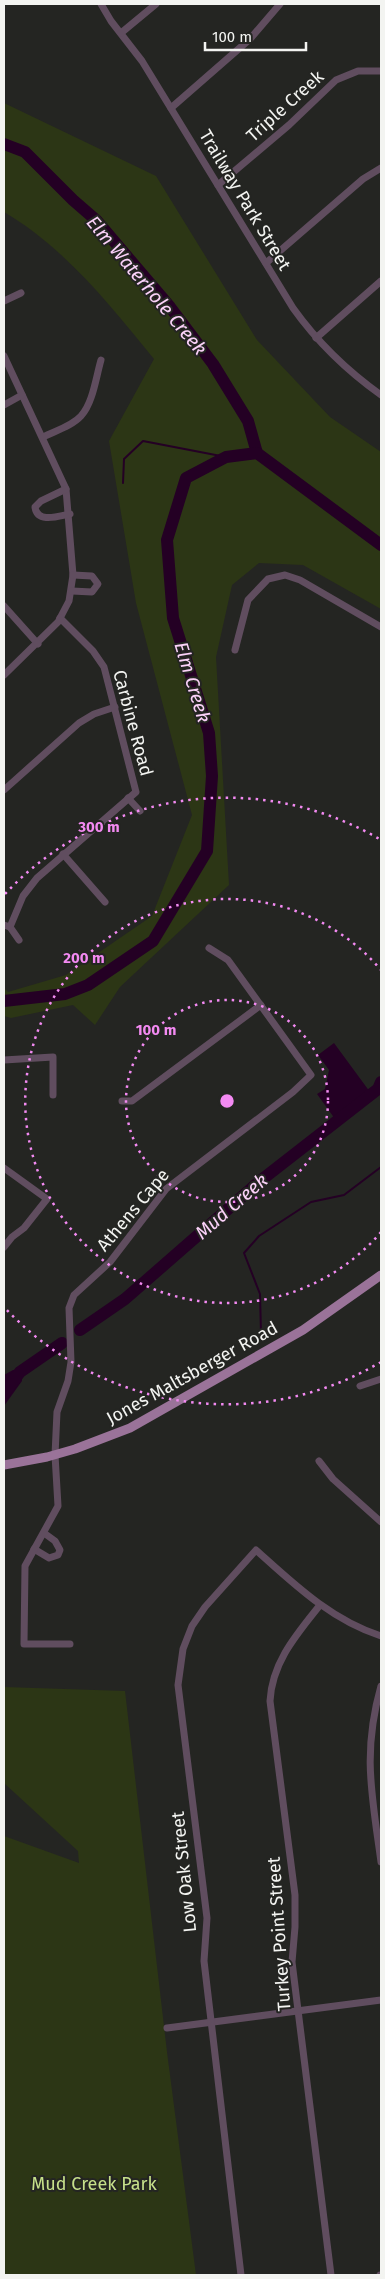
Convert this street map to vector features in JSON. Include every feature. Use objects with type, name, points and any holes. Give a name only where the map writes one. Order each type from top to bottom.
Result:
[{"type":"main road","name":"Jones Maltsberger Road","points":[[4,1465],[55,1455],[109,1438],[158,1414],[303,1330],[381,1275]]},
{"type":"street","name":"Trailway Park Street","points":[[101,4],[111,21],[142,61],[292,308],[316,338],[356,377],[381,395]]},
{"type":"street","points":[[121,33],[156,4]]},
{"type":"street","points":[[171,108],[250,39],[280,4]]},
{"type":"street","name":"Triple Creek","points":[[218,186],[289,125],[336,80],[358,71],[381,71]]},
{"type":"street","points":[[266,263],[363,179],[381,168]]},
{"type":"street","points":[[316,338],[381,281]]},
{"type":"street","points":[[4,300],[21,293]]},
{"type":"street","points":[[4,356],[66,489],[70,514],[73,575],[72,591],[60,618],[38,644],[4,674]]},
{"type":"street","points":[[43,437],[82,416],[88,405],[101,360]]},
{"type":"street","points":[[4,405],[22,395]]},
{"type":"street","points":[[66,489],[41,501],[35,507],[35,511],[46,518],[70,514]]},
{"type":"street","points":[[72,591],[92,592],[98,584],[92,576],[73,575]]},
{"type":"street","points":[[235,650],[248,600],[268,580],[285,575],[300,580],[381,627]]},
{"type":"street","points":[[4,606],[38,644]]},
{"type":"street","name":"Carbine Road","points":[[60,618],[101,661],[115,707],[136,792],[128,798]]},
{"type":"street","points":[[4,790],[79,723],[94,714],[115,707]]},
{"type":"street","points":[[18,940],[7,926],[29,888],[63,854],[128,798],[140,811]]},
{"type":"street","points":[[63,854],[105,902]]},
{"type":"street","name":"Athens Cape","points":[[55,1455],[57,1412],[68,1381],[71,1362],[70,1308],[74,1294],[110,1262],[166,1189],[292,1092],[311,1075],[228,960],[209,948]]},
{"type":"street","points":[[122,1101],[132,1100],[261,1005]]},
{"type":"street","points":[[4,1060],[53,1057],[53,1094]]},
{"type":"street","points":[[4,1168],[47,1199],[24,1228],[12,1237],[4,1247]]},
{"type":"street","points":[[360,1386],[381,1379]]},
{"type":"street","points":[[55,1455],[58,1506],[25,1566],[23,1578],[24,1644],[70,1644]]},
{"type":"street","points":[[319,1460],[333,1480],[381,1522]]},
{"type":"street","points":[[34,1549],[49,1558],[58,1555],[60,1550],[58,1544],[44,1533]]},
{"type":"street","name":"Low Oak Street","points":[[241,2275],[210,2021],[204,1962],[208,1918],[178,1698],[178,1673],[183,1649],[199,1615],[256,1550],[320,1605]]},
{"type":"street","points":[[320,1605],[346,1622],[381,1636]]},
{"type":"street","name":"Turkey Point Street","points":[[320,1605],[291,1642],[276,1672],[271,1690],[271,1711],[295,1894],[292,1962],[331,2275]]},
{"type":"street","points":[[381,1686],[373,1717],[369,1759],[381,1862]]},
{"type":"street","points":[[167,2028],[381,2000]]},
{"type":"green space","points":[[4,103],[156,176],[257,340],[330,417],[381,452],[381,609],[303,565],[259,563],[232,585],[216,657],[229,885],[120,987],[95,1025],[73,1005],[11,1018],[4,1016],[4,988],[8,992],[66,975],[152,916],[192,815],[136,603],[109,441],[154,359],[103,298],[66,260],[47,242],[4,212]]},
{"type":"green space","name":"Mud Creek Park","points":[[4,1687],[125,1691],[167,2052],[196,2275],[4,2275],[4,1836],[79,1863],[78,1851],[4,1783]]},
{"type":"shaded area","points":[[334,1043],[370,1092],[335,1119],[317,1094],[325,1089],[329,1070],[318,1055]]},
{"type":"shaded area","points":[[13,1370],[18,1370],[22,1375],[22,1381],[4,1406],[4,1375]]},
{"type":"waterway","name":"Elm Waterhole Creek","points":[[4,144],[25,152],[96,220],[170,307],[213,364],[248,421],[257,453]]},
{"type":"waterway","points":[[123,483],[124,459],[143,441],[226,457]]},
{"type":"waterway","name":"Elm Creek","points":[[4,1001],[65,994],[88,985],[153,941],[207,851],[212,776],[209,733],[173,618],[167,540],[186,478],[226,457],[257,453],[381,545]]},
{"type":"waterway","name":"Mud Creek","points":[[80,1330],[125,1299],[260,1181],[378,1089],[381,1082]]},
{"type":"waterway","points":[[261,1333],[260,1294],[244,1253],[259,1236],[311,1202],[344,1195],[381,1167]]},
{"type":"waterway","name":"Mud Creek","points":[[4,1393],[20,1372],[62,1343]]}]
